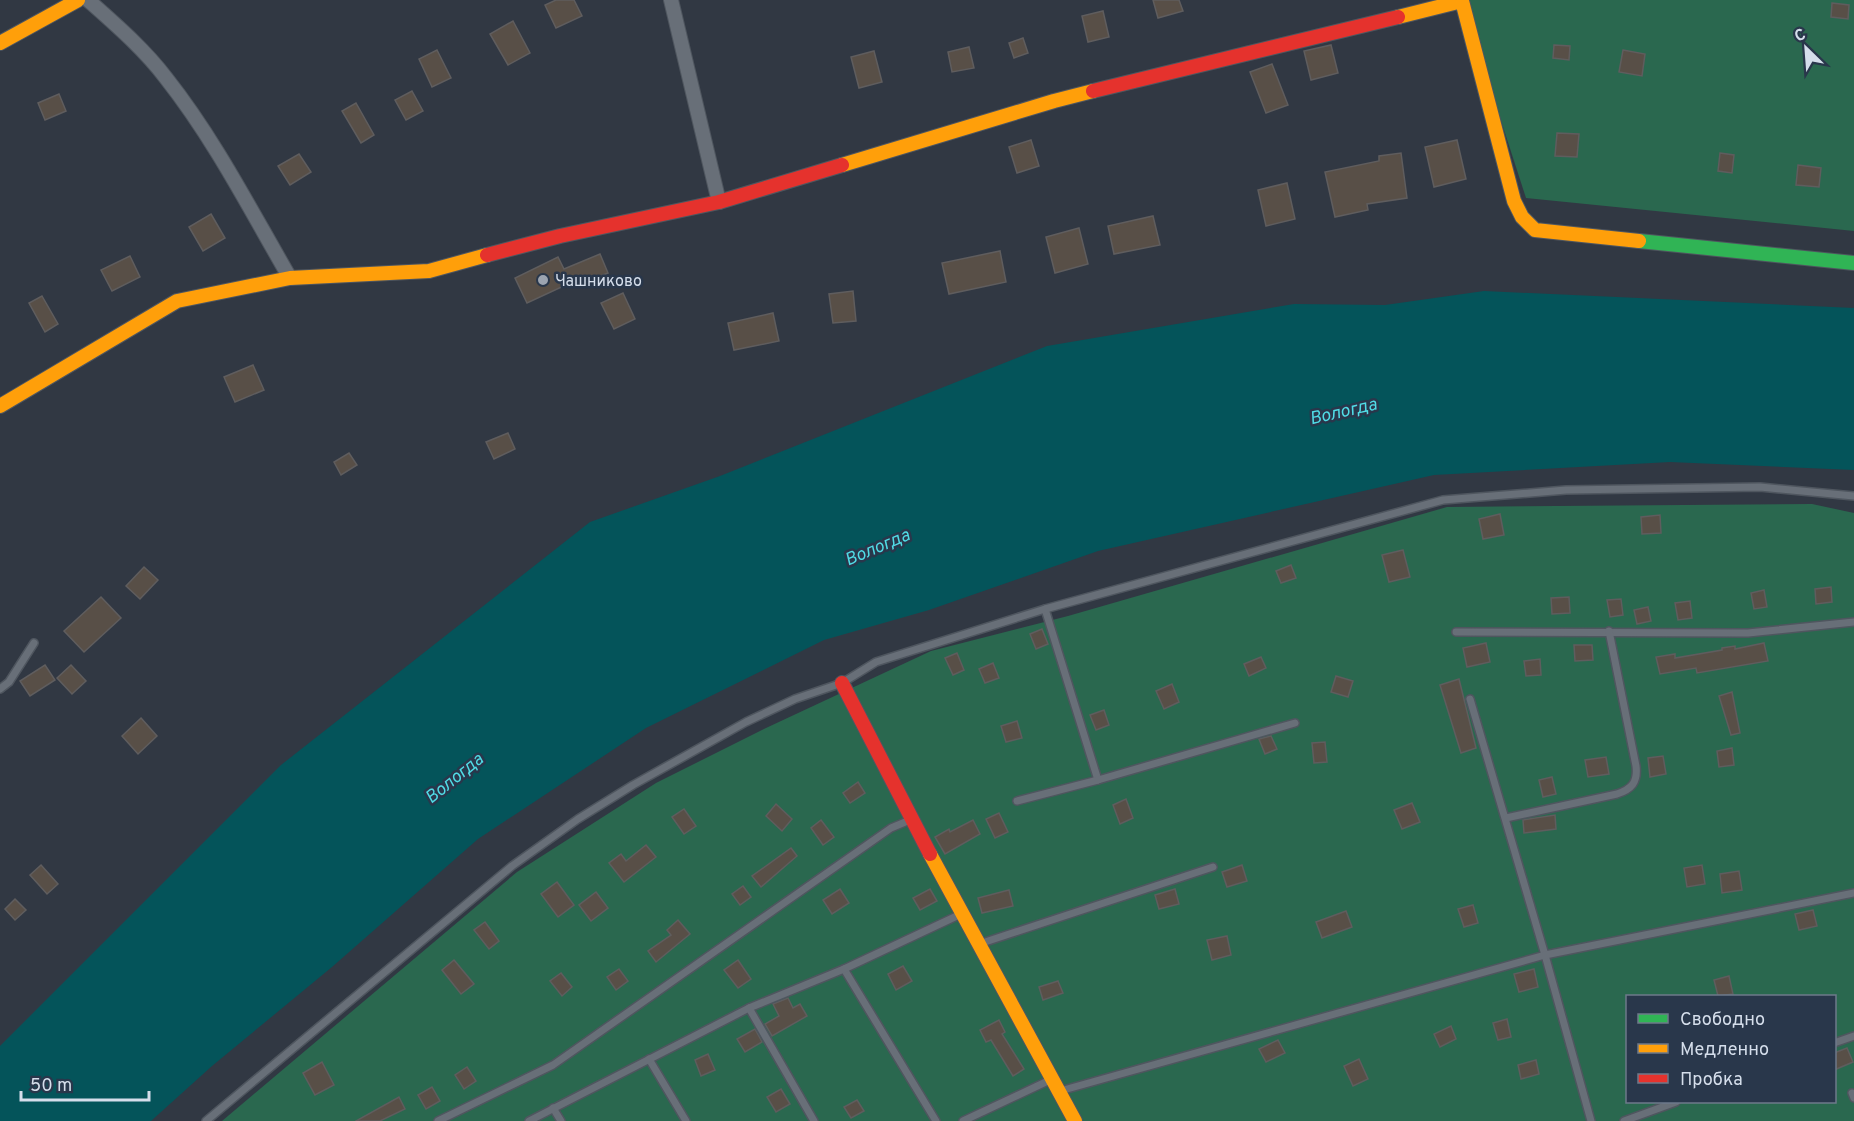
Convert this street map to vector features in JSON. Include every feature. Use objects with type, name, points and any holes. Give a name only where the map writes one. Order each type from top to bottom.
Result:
[{"type":"street","points":[[0,43],[78,0]]},
{"type":"street","points":[[88,0],[119,28],[165,76],[202,126],[290,278]]},
{"type":"street","points":[[671,0],[719,202]]},
{"type":"street","points":[[0,406],[177,302],[290,278],[429,271],[560,236],[719,202],[1054,101],[1462,1],[1514,201],[1522,217],[1535,230],[1854,263]]},
{"type":"street","points":[[842,683],[961,914],[1075,1121]]},
{"type":"lane","points":[[206,1121],[512,866],[578,819],[746,722],[795,699],[842,683],[876,662],[1045,609],[1443,500],[1566,490],[1760,487],[1854,496]]},
{"type":"lane","points":[[1045,609],[1098,780]]},
{"type":"lane","points":[[1456,632],[1748,633],[1854,622]]},
{"type":"lane","points":[[1506,818],[1617,794],[1627,791],[1634,784],[1637,776],[1636,766],[1609,631]]},
{"type":"lane","points":[[0,689],[9,682],[33,643]]},
{"type":"lane","points":[[1470,699],[1545,955],[1590,1121]]},
{"type":"lane","points":[[1017,801],[1295,723]]},
{"type":"lane","points":[[438,1121],[553,1065],[891,828],[911,819]]},
{"type":"lane","points":[[978,945],[1213,867]]},
{"type":"lane","points":[[963,1121],[1054,1086],[1545,955],[1854,893]]},
{"type":"lane","points":[[529,1121],[749,1008],[844,969],[961,914]]},
{"type":"lane","points":[[844,969],[936,1121]]},
{"type":"lane","points":[[749,1008],[814,1121]]},
{"type":"lane","points":[[1836,1042],[1854,1036]]},
{"type":"lane","points":[[649,1059],[686,1121]]},
{"type":"lane","points":[[1624,1121],[1671,1103]]},
{"type":"lane","points":[[554,1108],[561,1121]]},
{"type":"green space","points":[[1462,0],[1854,0],[1854,231],[1526,198]]},
{"type":"green space","points":[[1812,504],[1854,513],[1854,1121],[222,1121],[517,872],[656,783],[766,728],[931,651],[1068,616],[1447,507]]},
{"type":"water","name":"Вологда","points":[[1484,291],[1854,308],[1854,470],[1670,462],[1434,475],[1098,551],[929,610],[824,640],[646,728],[478,839],[332,967],[212,1066],[151,1121],[0,1121],[0,1046],[281,765],[590,522],[720,476],[1047,346],[1294,304],[1385,305]]},
{"type":"building","points":[[556,0],[574,0],[582,16],[556,28],[545,5]]},
{"type":"building","points":[[1153,0],[1179,0],[1183,11],[1158,18]]},
{"type":"building","points":[[1832,3],[1849,5],[1848,19],[1831,17]]},
{"type":"building","points":[[1103,11],[1109,37],[1088,42],[1082,16]]},
{"type":"building","points":[[513,21],[530,53],[508,65],[490,34]]},
{"type":"building","points":[[1023,38],[1028,53],[1014,58],[1009,43]]},
{"type":"building","points":[[1331,45],[1338,73],[1311,80],[1304,51]]},
{"type":"building","points":[[1554,45],[1570,46],[1569,60],[1553,58]]},
{"type":"building","points":[[969,47],[974,68],[952,72],[948,52]]},
{"type":"building","points":[[437,50],[451,78],[432,87],[419,59]]},
{"type":"building","points":[[1623,50],[1645,54],[1642,76],[1619,72]]},
{"type":"building","points":[[874,51],[882,82],[859,88],[851,57]]},
{"type":"building","points":[[1272,64],[1288,105],[1266,113],[1250,72]]},
{"type":"building","points":[[412,91],[423,111],[406,120],[395,100]]},
{"type":"building","points":[[59,94],[66,111],[45,120],[38,103]]},
{"type":"building","points":[[356,103],[374,135],[361,143],[342,111]]},
{"type":"building","points":[[1557,133],[1579,134],[1577,157],[1555,156]]},
{"type":"building","points":[[1031,140],[1039,166],[1017,173],[1009,147]]},
{"type":"building","points":[[1457,140],[1466,179],[1434,187],[1425,147]]},
{"type":"building","points":[[1401,153],[1407,198],[1367,204],[1368,210],[1335,217],[1325,172],[1379,161],[1379,156]]},
{"type":"building","points":[[1720,153],[1734,155],[1732,173],[1718,171]]},
{"type":"building","points":[[299,154],[311,172],[290,185],[278,166]]},
{"type":"building","points":[[1798,165],[1821,168],[1819,187],[1796,185]]},
{"type":"building","points":[[1287,183],[1295,219],[1266,226],[1258,190]]},
{"type":"building","points":[[211,214],[225,238],[203,251],[189,227]]},
{"type":"building","points":[[1153,216],[1160,245],[1114,254],[1108,226]]},
{"type":"building","points":[[1079,228],[1088,264],[1055,273],[1046,237]]},
{"type":"building","points":[[1000,251],[1006,282],[949,294],[942,263]]},
{"type":"building","name":"Чашниково","points":[[600,254],[608,273],[586,282],[583,277],[527,303],[515,278],[558,257],[564,269]]},
{"type":"building","points":[[130,256],[140,277],[112,291],[101,270]]},
{"type":"building","points":[[853,291],[856,321],[833,323],[829,294]]},
{"type":"building","points":[[623,293],[635,319],[614,329],[601,303]]},
{"type":"building","points":[[42,296],[58,324],[45,332],[29,303]]},
{"type":"building","points":[[773,313],[779,341],[734,350],[728,323]]},
{"type":"building","points":[[253,365],[264,390],[235,402],[224,377]]},
{"type":"building","points":[[508,433],[515,449],[494,459],[486,442]]},
{"type":"building","points":[[349,453],[357,465],[341,475],[334,462]]},
{"type":"building","points":[[1500,514],[1504,535],[1483,539],[1479,519]]},
{"type":"building","points":[[1660,515],[1661,533],[1642,534],[1641,517]]},
{"type":"building","points":[[1403,550],[1410,577],[1389,582],[1382,555]]},
{"type":"building","points":[[1291,565],[1296,578],[1281,583],[1276,571]]},
{"type":"building","points":[[144,567],[158,580],[140,599],[126,586]]},
{"type":"building","points":[[1831,587],[1832,602],[1816,604],[1815,589]]},
{"type":"building","points":[[1764,590],[1767,607],[1754,609],[1751,593]]},
{"type":"building","points":[[101,597],[121,618],[84,652],[64,631]]},
{"type":"building","points":[[1569,597],[1570,613],[1552,614],[1551,598]]},
{"type":"building","points":[[1621,599],[1623,615],[1610,617],[1607,600]]},
{"type":"building","points":[[1690,601],[1692,618],[1678,620],[1675,603]]},
{"type":"building","points":[[1648,607],[1651,621],[1637,624],[1634,610]]},
{"type":"building","points":[[1042,629],[1048,644],[1036,649],[1030,634]]},
{"type":"building","points":[[1486,643],[1490,662],[1467,667],[1463,648]]},
{"type":"building","points":[[1764,643],[1768,661],[1697,673],[1696,668],[1660,674],[1656,657],[1675,654],[1675,658],[1722,650],[1722,648],[1735,646],[1735,649]]},
{"type":"building","points":[[1574,645],[1592,645],[1593,660],[1575,661]]},
{"type":"building","points":[[957,653],[964,670],[953,675],[945,658]]},
{"type":"building","points":[[1261,657],[1266,668],[1249,676],[1244,664]]},
{"type":"building","points":[[1540,659],[1541,675],[1526,676],[1524,661]]},
{"type":"building","points":[[993,663],[999,678],[985,683],[979,669]]},
{"type":"building","points":[[45,665],[55,680],[30,696],[20,681]]},
{"type":"building","points":[[71,665],[86,681],[72,694],[57,678]]},
{"type":"building","points":[[1336,676],[1353,681],[1348,697],[1331,692]]},
{"type":"building","points":[[1459,679],[1476,748],[1461,753],[1440,685]]},
{"type":"building","points":[[1172,684],[1179,702],[1164,709],[1156,691]]},
{"type":"building","points":[[1732,692],[1740,733],[1731,735],[1719,696]]},
{"type":"building","points":[[1104,710],[1109,725],[1096,730],[1090,715]]},
{"type":"building","points":[[141,718],[157,736],[138,754],[122,736]]},
{"type":"building","points":[[1017,721],[1022,738],[1006,742],[1001,726]]},
{"type":"building","points":[[1271,736],[1277,749],[1265,754],[1259,739]]},
{"type":"building","points":[[1325,742],[1327,762],[1314,763],[1312,743]]},
{"type":"building","points":[[1732,748],[1734,765],[1719,767],[1717,751]]},
{"type":"building","points":[[1663,756],[1666,774],[1650,777],[1648,758]]},
{"type":"building","points":[[1606,757],[1609,774],[1588,777],[1585,760]]},
{"type":"building","points":[[1552,777],[1556,794],[1543,797],[1539,780]]},
{"type":"building","points":[[858,782],[865,793],[850,803],[843,793]]},
{"type":"building","points":[[1126,799],[1133,818],[1120,824],[1113,805]]},
{"type":"building","points":[[1412,803],[1420,822],[1402,829],[1394,810]]},
{"type":"building","points":[[776,804],[792,819],[782,831],[766,816]]},
{"type":"building","points":[[684,809],[696,826],[684,834],[672,817]]},
{"type":"building","points":[[999,813],[1008,832],[995,838],[986,819]]},
{"type":"building","points":[[1555,815],[1556,829],[1524,833],[1523,820]]},
{"type":"building","points":[[821,820],[834,837],[823,845],[811,828]]},
{"type":"building","points":[[973,820],[980,834],[945,854],[935,837]]},
{"type":"building","points":[[646,845],[656,857],[624,882],[609,863],[621,854],[626,861]]},
{"type":"building","points":[[791,848],[797,856],[761,887],[752,876]]},
{"type":"building","points":[[41,865],[58,884],[47,894],[30,875]]},
{"type":"building","points":[[1242,865],[1247,881],[1227,887],[1222,872]]},
{"type":"building","points":[[1702,865],[1705,884],[1687,887],[1684,868]]},
{"type":"building","points":[[1739,871],[1742,890],[1722,893],[1720,874]]},
{"type":"building","points":[[557,882],[574,905],[558,917],[541,894]]},
{"type":"building","points":[[743,886],[751,897],[740,905],[732,894]]},
{"type":"building","points":[[840,889],[849,903],[832,914],[823,900]]},
{"type":"building","points":[[930,889],[937,901],[920,910],[913,898]]},
{"type":"building","points":[[1175,889],[1179,904],[1159,909],[1155,895]]},
{"type":"building","points":[[1009,890],[1013,906],[982,913],[978,898]]},
{"type":"building","points":[[596,892],[608,908],[591,921],[579,905]]},
{"type":"building","points":[[15,899],[26,910],[15,920],[5,909]]},
{"type":"building","points":[[1473,905],[1478,923],[1464,927],[1458,909]]},
{"type":"building","points":[[1813,910],[1817,926],[1799,930],[1795,914]]},
{"type":"building","points":[[1346,911],[1352,927],[1322,938],[1316,922]]},
{"type":"building","points":[[678,920],[690,934],[656,962],[648,951],[671,935],[667,930]]},
{"type":"building","points":[[485,922],[499,941],[489,949],[474,930]]},
{"type":"building","points":[[1227,936],[1231,955],[1212,960],[1207,940]]},
{"type":"building","points":[[454,960],[474,984],[461,994],[442,970]]},
{"type":"building","points":[[738,960],[751,979],[738,988],[724,970]]},
{"type":"building","points":[[903,966],[912,981],[896,990],[888,974]]},
{"type":"building","points":[[619,969],[628,981],[616,990],[607,977]]},
{"type":"building","points":[[1534,969],[1538,987],[1519,992],[1514,974]]},
{"type":"building","points":[[561,973],[572,987],[562,996],[550,981]]},
{"type":"building","points":[[1729,976],[1733,994],[1718,995],[1714,980]]},
{"type":"building","points":[[1058,981],[1063,993],[1043,1000],[1039,987]]},
{"type":"building","points":[[788,998],[793,1008],[800,1004],[807,1016],[772,1036],[765,1024],[779,1016],[773,1004]]},
{"type":"building","points":[[1507,1019],[1511,1037],[1498,1040],[1493,1023]]},
{"type":"building","points":[[999,1020],[1005,1032],[1002,1034],[1024,1069],[1013,1076],[991,1040],[986,1042],[980,1030]]},
{"type":"building","points":[[1451,1026],[1456,1039],[1440,1047],[1434,1034]]},
{"type":"building","points":[[755,1029],[762,1042],[745,1052],[737,1039]]},
{"type":"building","points":[[1278,1040],[1285,1053],[1266,1062],[1259,1049]]},
{"type":"building","points":[[1847,1048],[1853,1062],[1836,1069],[1836,1052]]},
{"type":"building","points":[[708,1054],[715,1070],[701,1076],[695,1060]]},
{"type":"building","points":[[1359,1059],[1368,1079],[1353,1086],[1344,1066]]},
{"type":"building","points":[[1536,1060],[1539,1074],[1521,1079],[1518,1065]]},
{"type":"building","points":[[322,1062],[334,1085],[315,1095],[303,1073]]},
{"type":"building","points":[[467,1067],[476,1081],[464,1089],[455,1075]]},
{"type":"building","points":[[432,1087],[440,1101],[426,1109],[418,1095]]},
{"type":"building","points":[[781,1089],[790,1104],[776,1112],[767,1097]]},
{"type":"building","points":[[399,1097],[405,1109],[380,1121],[356,1121]]},
{"type":"building","points":[[857,1100],[864,1111],[851,1118],[844,1107]]},
{"type":"traffic: fast","points":[[1639,241],[1854,263]]},
{"type":"traffic: slow","points":[[0,43],[78,0]]},
{"type":"traffic: slow","points":[[1398,17],[1462,1],[1514,201],[1522,217],[1535,230],[1639,241]]},
{"type":"traffic: slow","points":[[842,165],[1093,91]]},
{"type":"traffic: slow","points":[[0,406],[177,301],[290,278],[429,271],[487,255]]},
{"type":"traffic: slow","points":[[930,854],[1075,1121]]},
{"type":"traffic: jam","points":[[1093,91],[1398,17]]},
{"type":"traffic: jam","points":[[487,255],[560,236],[719,202],[842,165]]},
{"type":"traffic: jam","points":[[842,683],[930,854]]},
{"type":"place","name":"Чашниково","points":[[543,280]]}]
